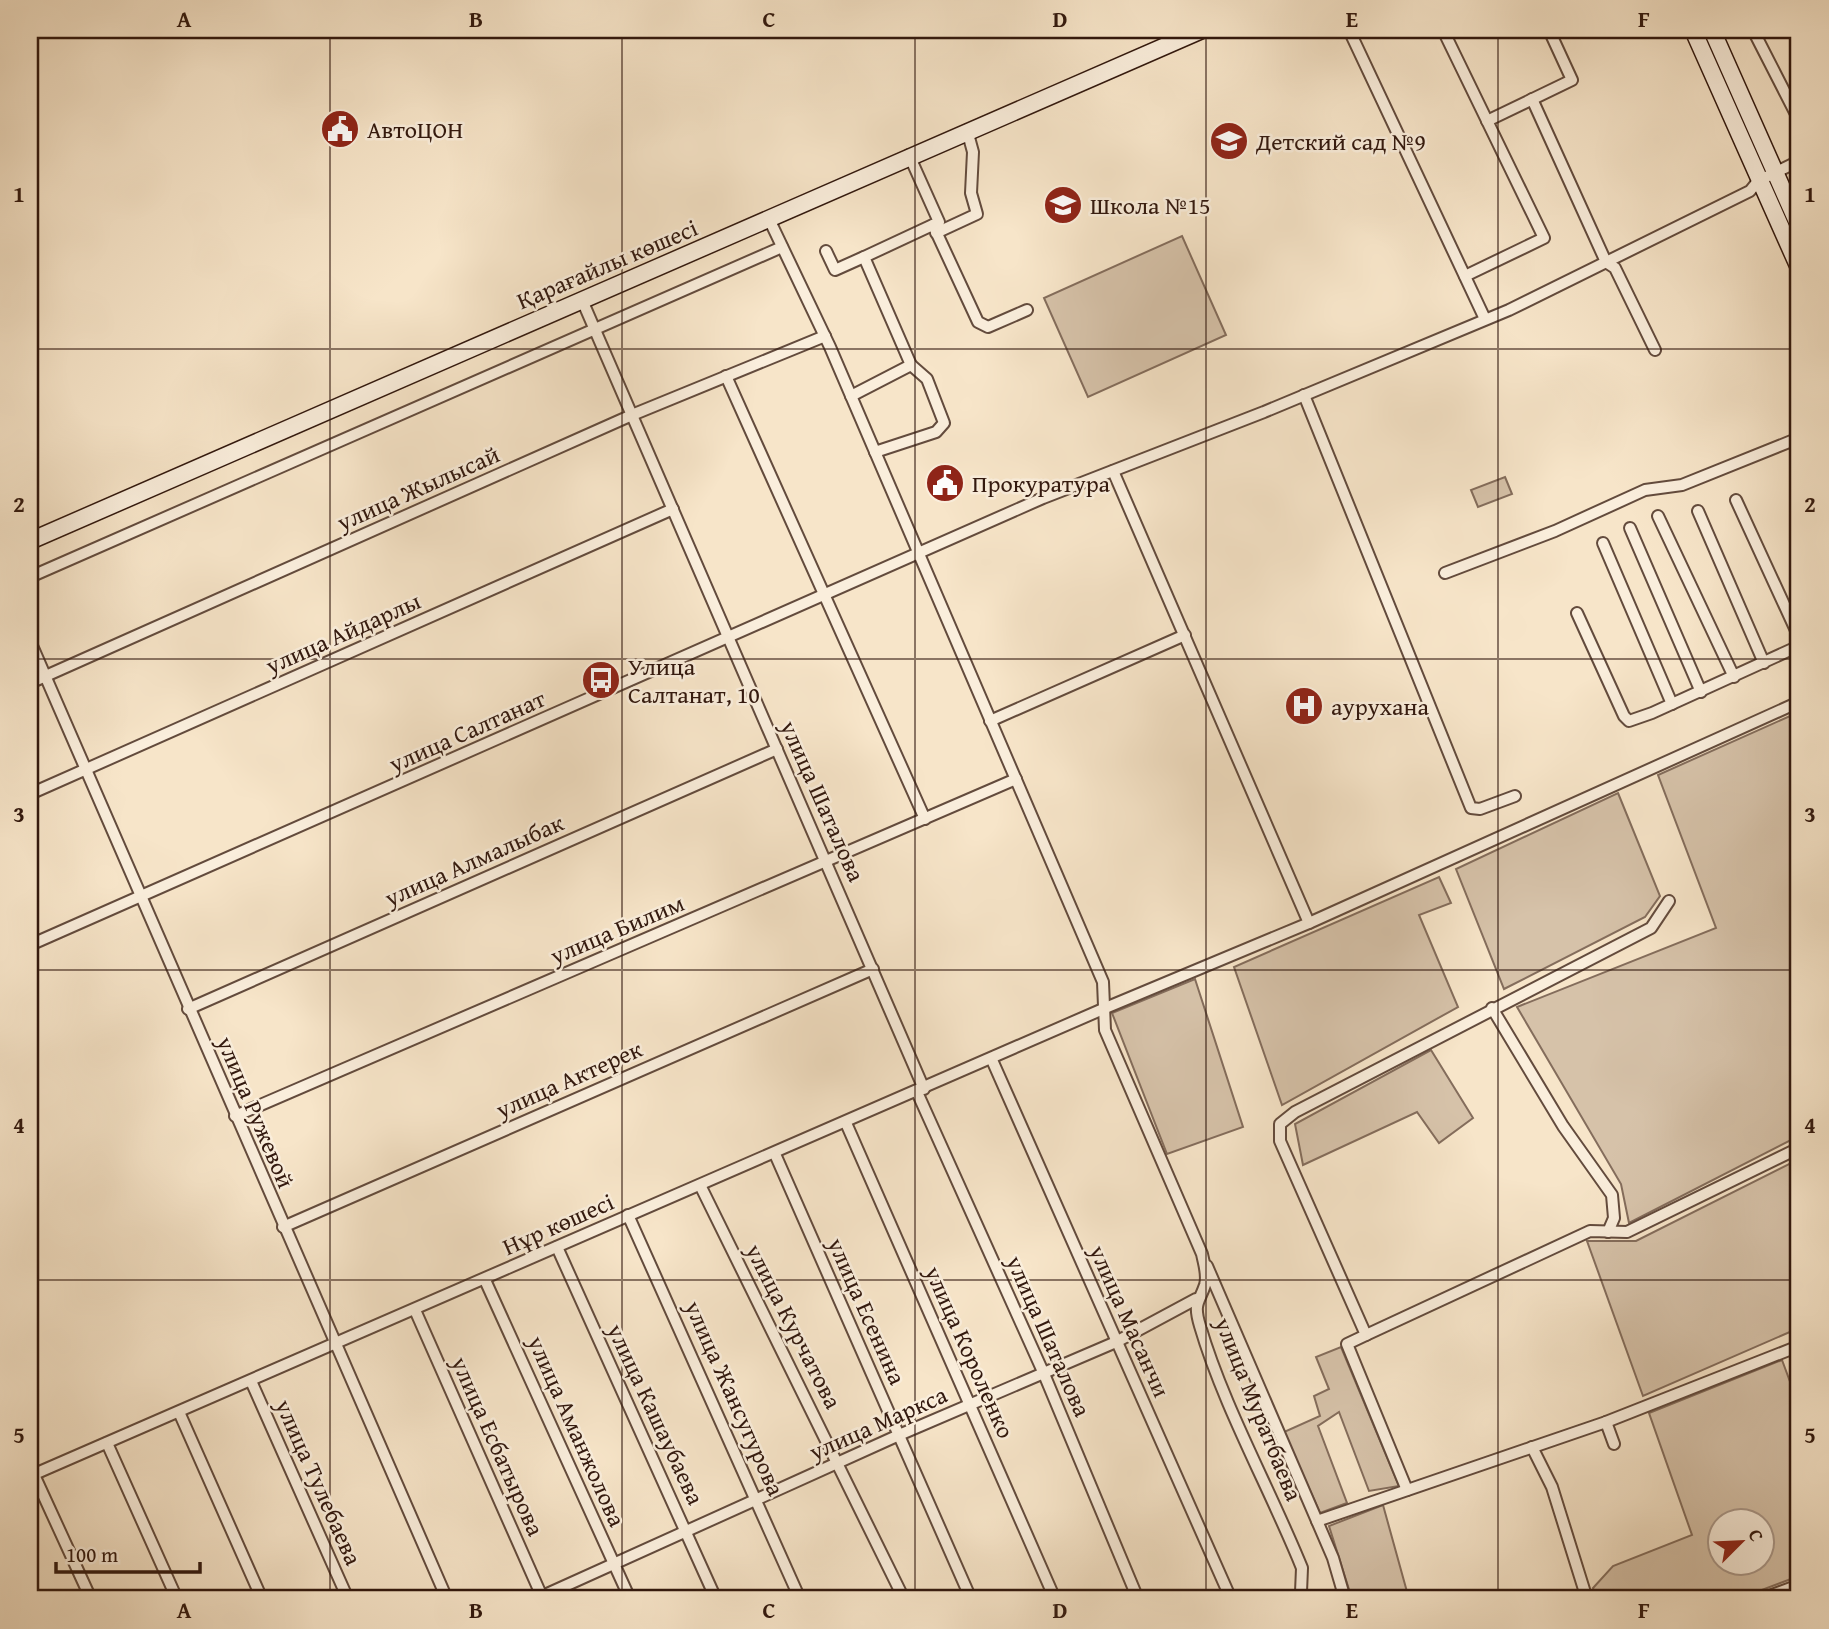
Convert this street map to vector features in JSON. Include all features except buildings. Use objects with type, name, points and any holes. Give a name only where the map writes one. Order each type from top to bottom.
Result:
[{"type":"street","name":"Қарағайлы көшесі","points":[[30,541],[769,219],[909,155],[1202,30]]},
{"type":"street","points":[[1349,30],[1485,319]]},
{"type":"street","points":[[1443,30],[1544,238],[1465,276]]},
{"type":"street","points":[[1487,121],[1572,80],[1549,30]]},
{"type":"street","points":[[1693,30],[1766,177],[1799,226]]},
{"type":"street","points":[[1712,30],[1799,268]]},
{"type":"street","points":[[1753,30],[1799,120]]},
{"type":"street","points":[[1532,99],[1606,262],[1615,268],[1655,350]]},
{"type":"street","points":[[826,251],[835,270],[977,214],[971,193],[973,152],[967,131]]},
{"type":"street","points":[[909,155],[939,222],[934,229]]},
{"type":"street","name":"улица Салтанат","points":[[30,945],[919,552],[1485,319],[1751,191],[1766,177],[1799,160]]},
{"type":"street","name":"улица Муратбаева","points":[[769,219],[825,336],[1103,982],[1105,1030],[1202,1254],[1206,1272],[1205,1286],[1196,1298],[1199,1323],[1213,1364],[1302,1568],[1298,1596]]},
{"type":"street","points":[[934,229],[978,322],[988,327],[1027,310]]},
{"type":"street","points":[[30,577],[782,247]]},
{"type":"street","points":[[864,257],[911,365],[927,379],[944,423],[936,432],[875,452]]},
{"type":"street","name":"улица Шаталова","points":[[582,300],[873,969],[920,1091],[1044,1374],[1138,1599]]},
{"type":"street","name":"улица Жылысай","points":[[30,683],[632,415],[825,336]]},
{"type":"street","points":[[851,396],[911,365]]},
{"type":"street","points":[[726,376],[925,819]]},
{"type":"street","points":[[1304,395],[1472,808],[1480,809],[1515,796]]},
{"type":"street","points":[[1445,573],[1555,531],[1645,490],[1682,485],[1799,438]]},
{"type":"street","points":[[1114,471],[1309,923]]},
{"type":"street","points":[[1736,500],[1799,637]]},
{"type":"street","name":"улица Айдарлы","points":[[30,794],[673,509]]},
{"type":"street","points":[[1698,511],[1764,663]]},
{"type":"street","points":[[1658,516],[1734,677]]},
{"type":"street","points":[[1630,528],[1701,692]]},
{"type":"street","points":[[1603,543],[1672,704]]},
{"type":"street","points":[[1577,613],[1626,719],[1637,720],[1799,646]]},
{"type":"street","points":[[990,721],[1185,635]]},
{"type":"street","name":"улица Ружевой","points":[[30,641],[334,1345],[447,1599]]},
{"type":"street","name":"Нұр көшесі","points":[[31,1472],[107,1443],[485,1280],[628,1215],[992,1060],[1103,1009],[1309,923],[1799,702]]},
{"type":"street","name":"улица Алмалыбак","points":[[188,1009],[777,749]]},
{"type":"street","name":"улица Билим","points":[[235,1116],[1016,779]]},
{"type":"street","points":[[1366,1335],[1280,1141],[1280,1124],[1295,1112],[1651,928],[1669,901]]},
{"type":"street","name":"улица Актерек","points":[[283,1227],[873,969]]},
{"type":"street","points":[[1492,1008],[1563,1126],[1612,1195],[1614,1218],[1608,1232]]},
{"type":"street","name":"улица Масанчи","points":[[992,1060],[1231,1599]]},
{"type":"street","name":"улица Короленко","points":[[846,1123],[1055,1599]]},
{"type":"street","points":[[1407,1490],[1347,1344],[1590,1231],[1627,1232],[1799,1148]]},
{"type":"street","name":"улица Есенина","points":[[775,1154],[971,1599]]},
{"type":"street","name":"улица Курчатова","points":[[700,1185],[839,1462],[904,1599]]},
{"type":"street","name":"улица Жансугурова","points":[[628,1215],[800,1599]]},
{"type":"street","name":"улица Кашаубаева","points":[[557,1247],[716,1599]]},
{"type":"street","points":[[1202,1254],[1317,1521],[1345,1599]]},
{"type":"street","name":"улица Аманжолова","points":[[485,1280],[630,1599]]},
{"type":"street","name":"улица Маркса","points":[[540,1598],[899,1435],[1116,1342],[1196,1298]]},
{"type":"street","name":"улица Есбатырова","points":[[415,1310],[540,1598]]},
{"type":"street","points":[[1317,1521],[1606,1422],[1799,1346]]},
{"type":"street","name":"улица Тулебаева","points":[[251,1381],[348,1599]]},
{"type":"street","points":[[179,1412],[262,1599]]},
{"type":"street","points":[[1606,1422],[1614,1444]]},
{"type":"street","points":[[107,1443],[177,1599]]},
{"type":"street","points":[[1532,1447],[1552,1487],[1587,1599]]},
{"type":"street","points":[[31,1472],[91,1599]]},
{"type":"street","points":[[1761,1599],[1799,1585]]},
{"type":"shaded area","points":[[1182,236],[1226,335],[1088,397],[1044,298]]},
{"type":"shaded area","points":[[1505,477],[1512,494],[1478,507],[1471,490]]},
{"type":"shaded area","points":[[1799,712],[1799,1136],[1629,1223],[1621,1184],[1517,1007],[1716,928],[1658,775]]},
{"type":"shaded area","points":[[1618,793],[1660,896],[1645,917],[1504,989],[1456,869]]},
{"type":"shaded area","points":[[1439,877],[1451,903],[1419,915],[1458,1007],[1282,1105],[1234,967]]},
{"type":"shaded area","points":[[1195,979],[1243,1127],[1167,1154],[1112,1013]]},
{"type":"shaded area","points":[[1431,1050],[1473,1118],[1439,1143],[1417,1112],[1303,1165],[1295,1124]]},
{"type":"shaded area","points":[[1799,1159],[1799,1328],[1643,1396],[1587,1241],[1636,1241]]},
{"type":"shaded area","points":[[1341,1347],[1399,1486],[1369,1491],[1339,1412],[1318,1426],[1347,1503],[1320,1513],[1284,1432],[1320,1416],[1314,1396],[1329,1389],[1316,1357]]},
{"type":"shaded area","points":[[1782,1360],[1799,1406],[1799,1576],[1738,1599],[1597,1599],[1593,1588],[1613,1566],[1692,1535],[1649,1413]]},
{"type":"shaded area","points":[[1383,1505],[1409,1599],[1352,1599],[1329,1526]]},
{"type":"place","name":"АвтоЦОН","points":[[340,129]]},
{"type":"place","name":"Детский сад №9","points":[[1229,141]]},
{"type":"place","name":"Школа №15","points":[[1063,205]]},
{"type":"place","name":"Прокуратура","points":[[945,483]]},
{"type":"place","name":"Улица Салтанат, 10","points":[[601,680]]},
{"type":"place","name":"аурухана","points":[[1304,706]]}]
